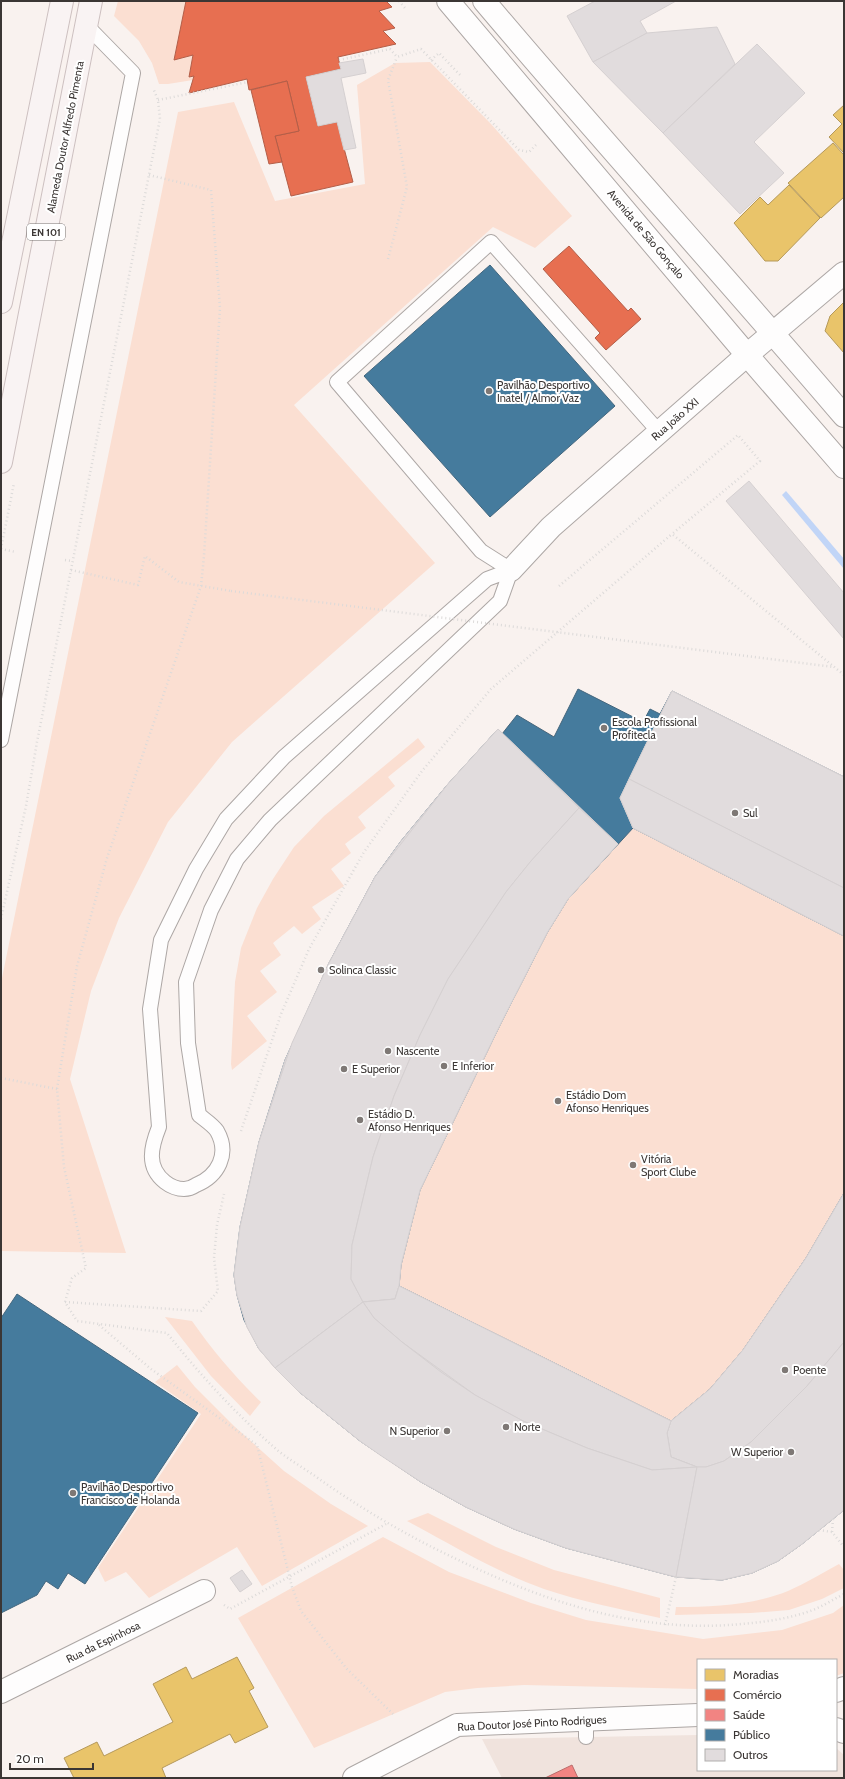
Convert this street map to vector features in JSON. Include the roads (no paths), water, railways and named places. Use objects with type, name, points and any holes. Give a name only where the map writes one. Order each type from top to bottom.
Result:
[{"type":"main road","name":"EN 101","points":[[1,302],[62,1]]},
{"type":"main road","name":"Alameda Doutor Alfredo Pimenta","points":[[1,462],[91,1]]},
{"type":"street","name":"Avenida de São Gonçalo","points":[[448,1],[747,355],[844,466]]},
{"type":"street","points":[[484,1],[575,109],[773,333],[844,416]]},
{"type":"street","name":"Rua João XXI","points":[[511,570],[551,528],[747,355],[844,273]]},
{"type":"street","name":"Rua da Espinhosa","points":[[1,1692],[204,1591]]},
{"type":"street","name":"Rua Doutor José Pinto Rodrigues","points":[[354,1778],[457,1725],[586,1728],[697,1715]]},
{"type":"lane","points":[[1,740],[133,73],[87,26]]},
{"type":"lane","points":[[511,570],[481,551],[337,382],[491,242],[660,433]]},
{"type":"lane","points":[[511,570],[500,601],[270,820],[237,858],[211,910],[186,982],[188,1043],[199,1115],[216,1130],[222,1144],[222,1158],[216,1172],[204,1182],[185,1190],[170,1186],[156,1175],[152,1164],[154,1139],[159,1127],[150,1009],[161,940],[196,869],[226,819],[284,757],[487,579],[511,570]]},
{"type":"water","points":[[786,491],[844,559],[844,569],[782,495]]},
{"type":"place","name":"Pavilhão Desportivo Inatel / Almor Vaz","points":[[489,391]]},
{"type":"place","name":"Escola Profissional Profitecla","points":[[604,728]]},
{"type":"place","name":"Sul","points":[[735,813]]},
{"type":"place","name":"Solinca Classic","points":[[321,970]]},
{"type":"place","name":"Nascente","points":[[388,1051]]},
{"type":"place","name":"E Inferior","points":[[444,1066]]},
{"type":"place","name":"E Superior","points":[[344,1069]]},
{"type":"place","name":"Estádio Dom Afonso Henriques","points":[[558,1101]]},
{"type":"place","name":"Estádio D. Afonso Henriques","points":[[360,1120]]},
{"type":"place","name":"Vitória Sport Clube","points":[[633,1165]]},
{"type":"place","name":"Poente","points":[[785,1370]]},
{"type":"place","name":"Norte","points":[[506,1427]]},
{"type":"place","name":"N Superior","points":[[447,1431]]},
{"type":"place","name":"W Superior","points":[[791,1452]]},
{"type":"place","name":"Pavilhão Desportivo Francisco de Holanda","points":[[73,1493]]}]
